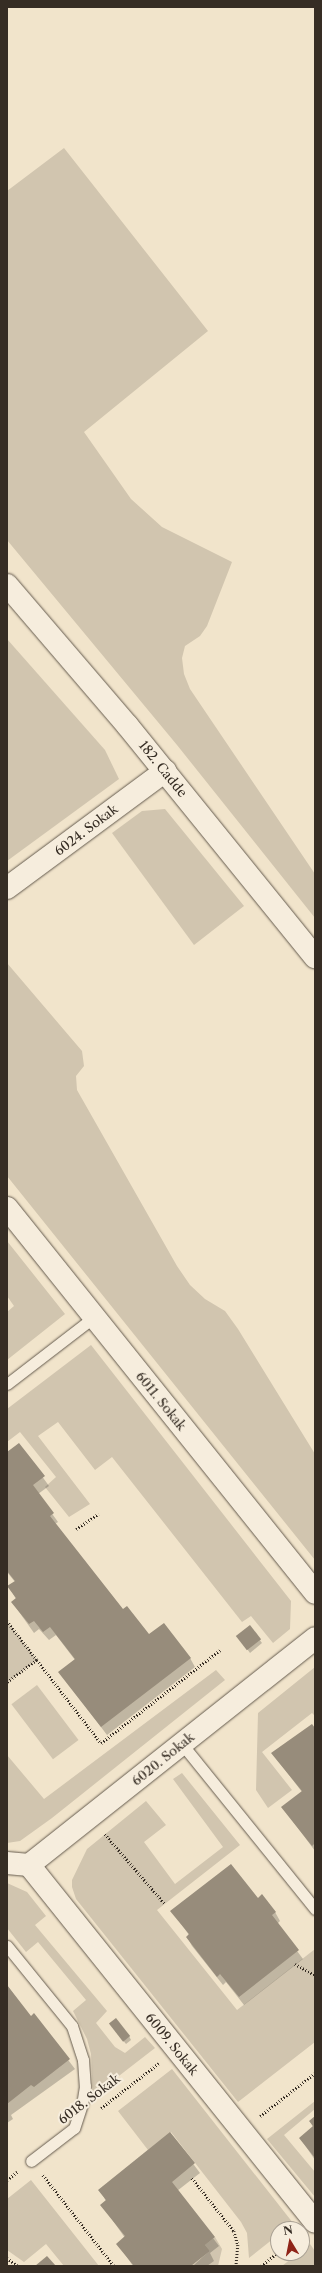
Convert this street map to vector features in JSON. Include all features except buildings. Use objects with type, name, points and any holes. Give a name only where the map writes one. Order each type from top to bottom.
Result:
[{"type":"street","name":"182. Cadde","points":[[7,585],[165,771],[315,957]]},
{"type":"street","name":"6024. Sokak","points":[[7,888],[165,771]]},
{"type":"street","name":"6011. Sokak","points":[[7,1208],[315,1593]]},
{"type":"street","name":"6020. Sokak","points":[[29,1865],[315,1638]]},
{"type":"street","points":[[7,1863],[29,1865]]},
{"type":"street","name":"6009. Sokak","points":[[29,1865],[315,2222]]},
{"type":"lane","points":[[7,1384],[94,1317]]},
{"type":"lane","points":[[182,1744],[315,1909]]},
{"type":"lane","points":[[7,1946],[72,2026],[77,2037],[83,2060],[85,2086],[82,2104],[74,2128]]},
{"type":"lane","name":"6018. Sokak","points":[[31,2161],[74,2128]]},
{"type":"path","points":[[76,1529],[98,1514]]},
{"type":"path","points":[[7,1620],[101,1743],[220,1650]]},
{"type":"path","points":[[7,1683],[38,1660]]},
{"type":"path","points":[[104,1834],[165,1904]]},
{"type":"path","points":[[295,1964],[315,1975]]},
{"type":"path","name":"6018. Sokak","points":[[74,2128],[164,2059]]},
{"type":"path","points":[[253,2121],[315,2073]]},
{"type":"path","points":[[31,2161],[114,2266]]},
{"type":"path","points":[[192,2178],[234,2231],[238,2245],[236,2266]]},
{"type":"path","points":[[7,2258],[18,2266]]},
{"type":"path","points":[[260,2266],[270,2258]]},
{"type":"shaded area","points":[[64,148],[208,331],[84,432],[131,499],[162,527],[232,562],[207,626],[200,636],[185,646],[182,658],[184,674],[190,689],[315,874],[315,918],[177,745],[7,540],[7,191]]},
{"type":"shaded area","points":[[7,639],[105,750],[119,779],[7,861]]},
{"type":"shaded area","points":[[165,809],[244,906],[194,945],[112,833],[142,811]]},
{"type":"shaded area","points":[[7,963],[82,1051],[84,1066],[76,1076],[77,1090],[177,1266],[190,1285],[205,1299],[225,1311],[238,1329],[315,1454],[315,1560],[7,1176]]},
{"type":"shaded area","points":[[7,1241],[65,1314],[7,1360],[7,1312],[14,1306],[7,1296]]},
{"type":"shaded area","points":[[91,1345],[291,1601],[290,1629],[273,1643],[251,1616],[242,1622],[112,1457],[95,1470],[58,1422],[38,1436],[90,1504],[69,1517],[45,1487],[56,1477],[20,1432],[7,1442],[7,1409]]},
{"type":"shaded area","points":[[7,1621],[37,1660],[7,1683]]},
{"type":"shaded area","points":[[315,1667],[315,1716],[312,1713],[262,1752],[292,1790],[268,1808],[256,1790],[258,1713]]},
{"type":"shaded area","points":[[216,1670],[225,1680],[52,1818],[20,1841],[7,1843],[7,1755],[44,1799]]},
{"type":"shaded area","points":[[37,1685],[79,1740],[53,1759],[11,1704]]},
{"type":"shaded area","points":[[182,1773],[240,1845],[157,1910],[237,2010],[315,1949],[315,2042],[238,2102],[76,1899],[72,1887],[72,1880],[87,1849],[146,1801],[166,1825],[144,1842],[175,1884],[223,1847],[173,1779]]},
{"type":"shaded area","points":[[7,1883],[27,1892],[46,1916],[35,1925],[107,2011],[96,2023],[115,2047],[125,2053],[145,2037],[155,2048],[93,2096],[91,2054],[87,2039],[73,2011],[86,2000],[38,1942],[26,1952],[7,1928]]},
{"type":"shaded area","points":[[172,2069],[291,2221],[270,2221],[270,2241],[249,2258],[247,2233],[241,2222],[171,2132],[148,2150],[118,2111]]},
{"type":"shaded area","points":[[315,2101],[315,2109],[284,2135],[315,2172],[315,2197],[267,2139]]},
{"type":"shaded area","points":[[31,2180],[99,2266],[64,2266],[46,2244],[24,2262],[7,2250],[7,2199]]},
{"type":"shaded area","points":[[215,2237],[222,2249],[218,2266],[191,2266],[210,2251],[205,2245]]},
{"type":"shaded area","points":[[310,2244],[315,2251],[315,2266],[282,2266],[288,2261],[310,2261]]}]
